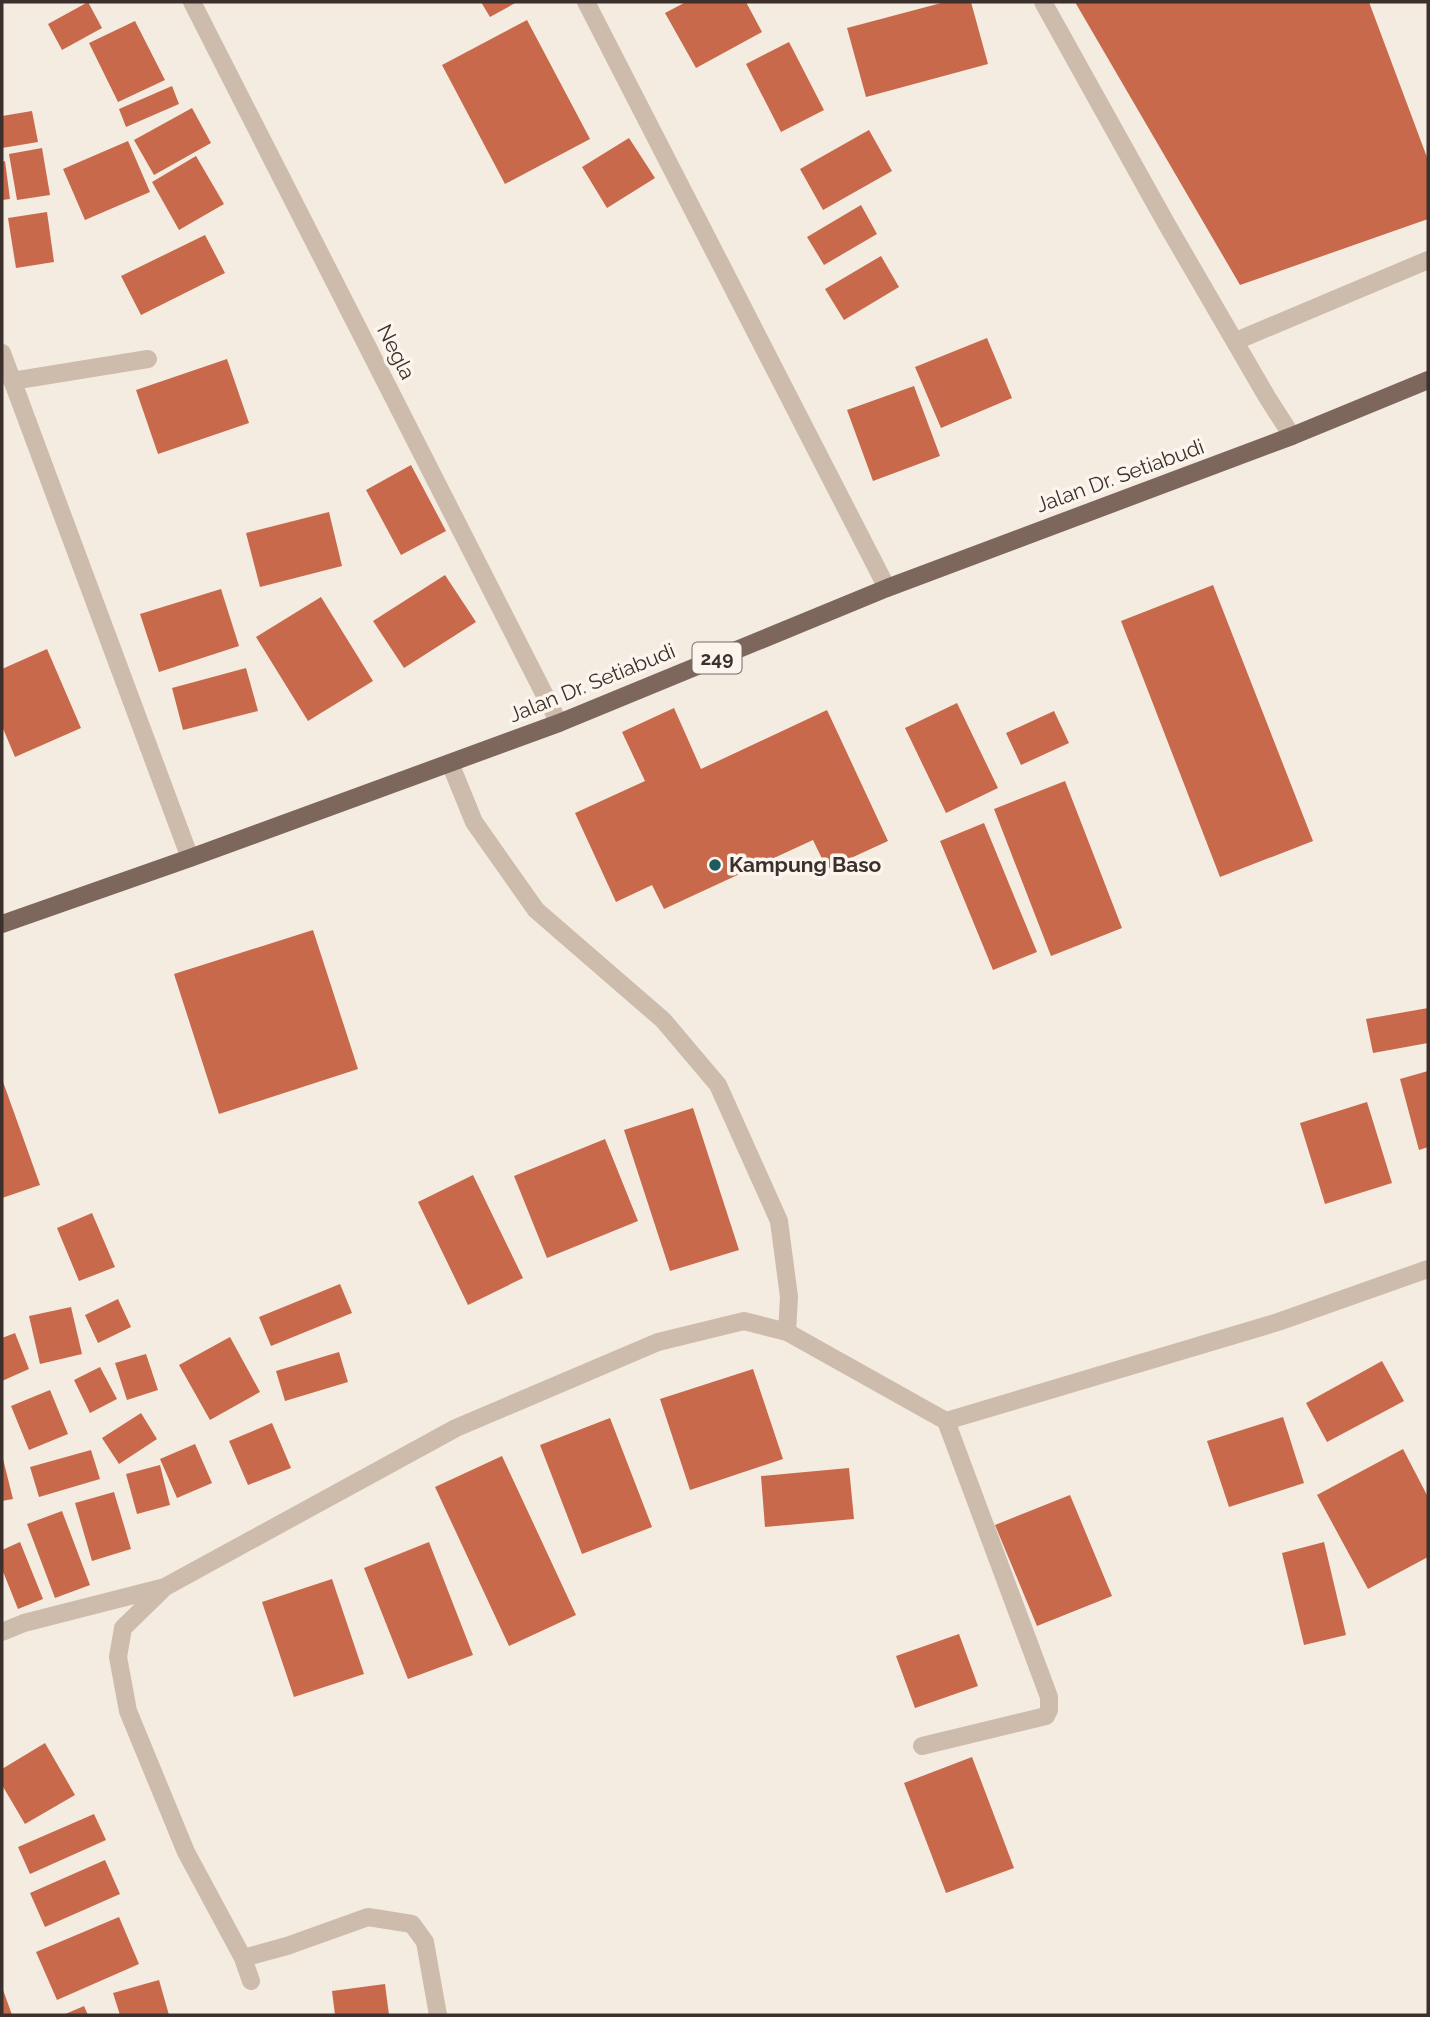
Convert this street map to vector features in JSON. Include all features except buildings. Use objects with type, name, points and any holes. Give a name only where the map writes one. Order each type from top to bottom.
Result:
[{"type":"main road","name":"Jalan Dr. Setiabudi","points":[[2,924],[559,723],[887,588],[1292,436],[1428,380]]},
{"type":"street","name":"Negla","points":[[192,2],[559,723]]},
{"type":"street","points":[[586,2],[887,588]]},
{"type":"street","points":[[1044,2],[1166,223],[1292,436]]},
{"type":"street","points":[[1236,341],[1428,260]]},
{"type":"street","points":[[2,353],[190,858]]},
{"type":"street","points":[[12,381],[148,359]]},
{"type":"street","points":[[450,763],[474,822],[536,910],[663,1020],[718,1085],[779,1221],[789,1297],[787,1332]]},
{"type":"street","points":[[946,1421],[1278,1321],[1428,1269]]},
{"type":"street","points":[[2,1632],[24,1623],[165,1587],[456,1428],[658,1342],[744,1321],[787,1332],[946,1421],[1049,1698],[1049,1710],[1046,1716],[922,1746]]},
{"type":"street","points":[[165,1587],[123,1629],[118,1657],[128,1711],[186,1852],[243,1958],[251,1981]]},
{"type":"street","points":[[243,1958],[287,1946],[368,1917],[412,1924],[425,1942],[438,2015]]},
{"type":"place","name":"Kampung Baso","points":[[715,865]]}]
